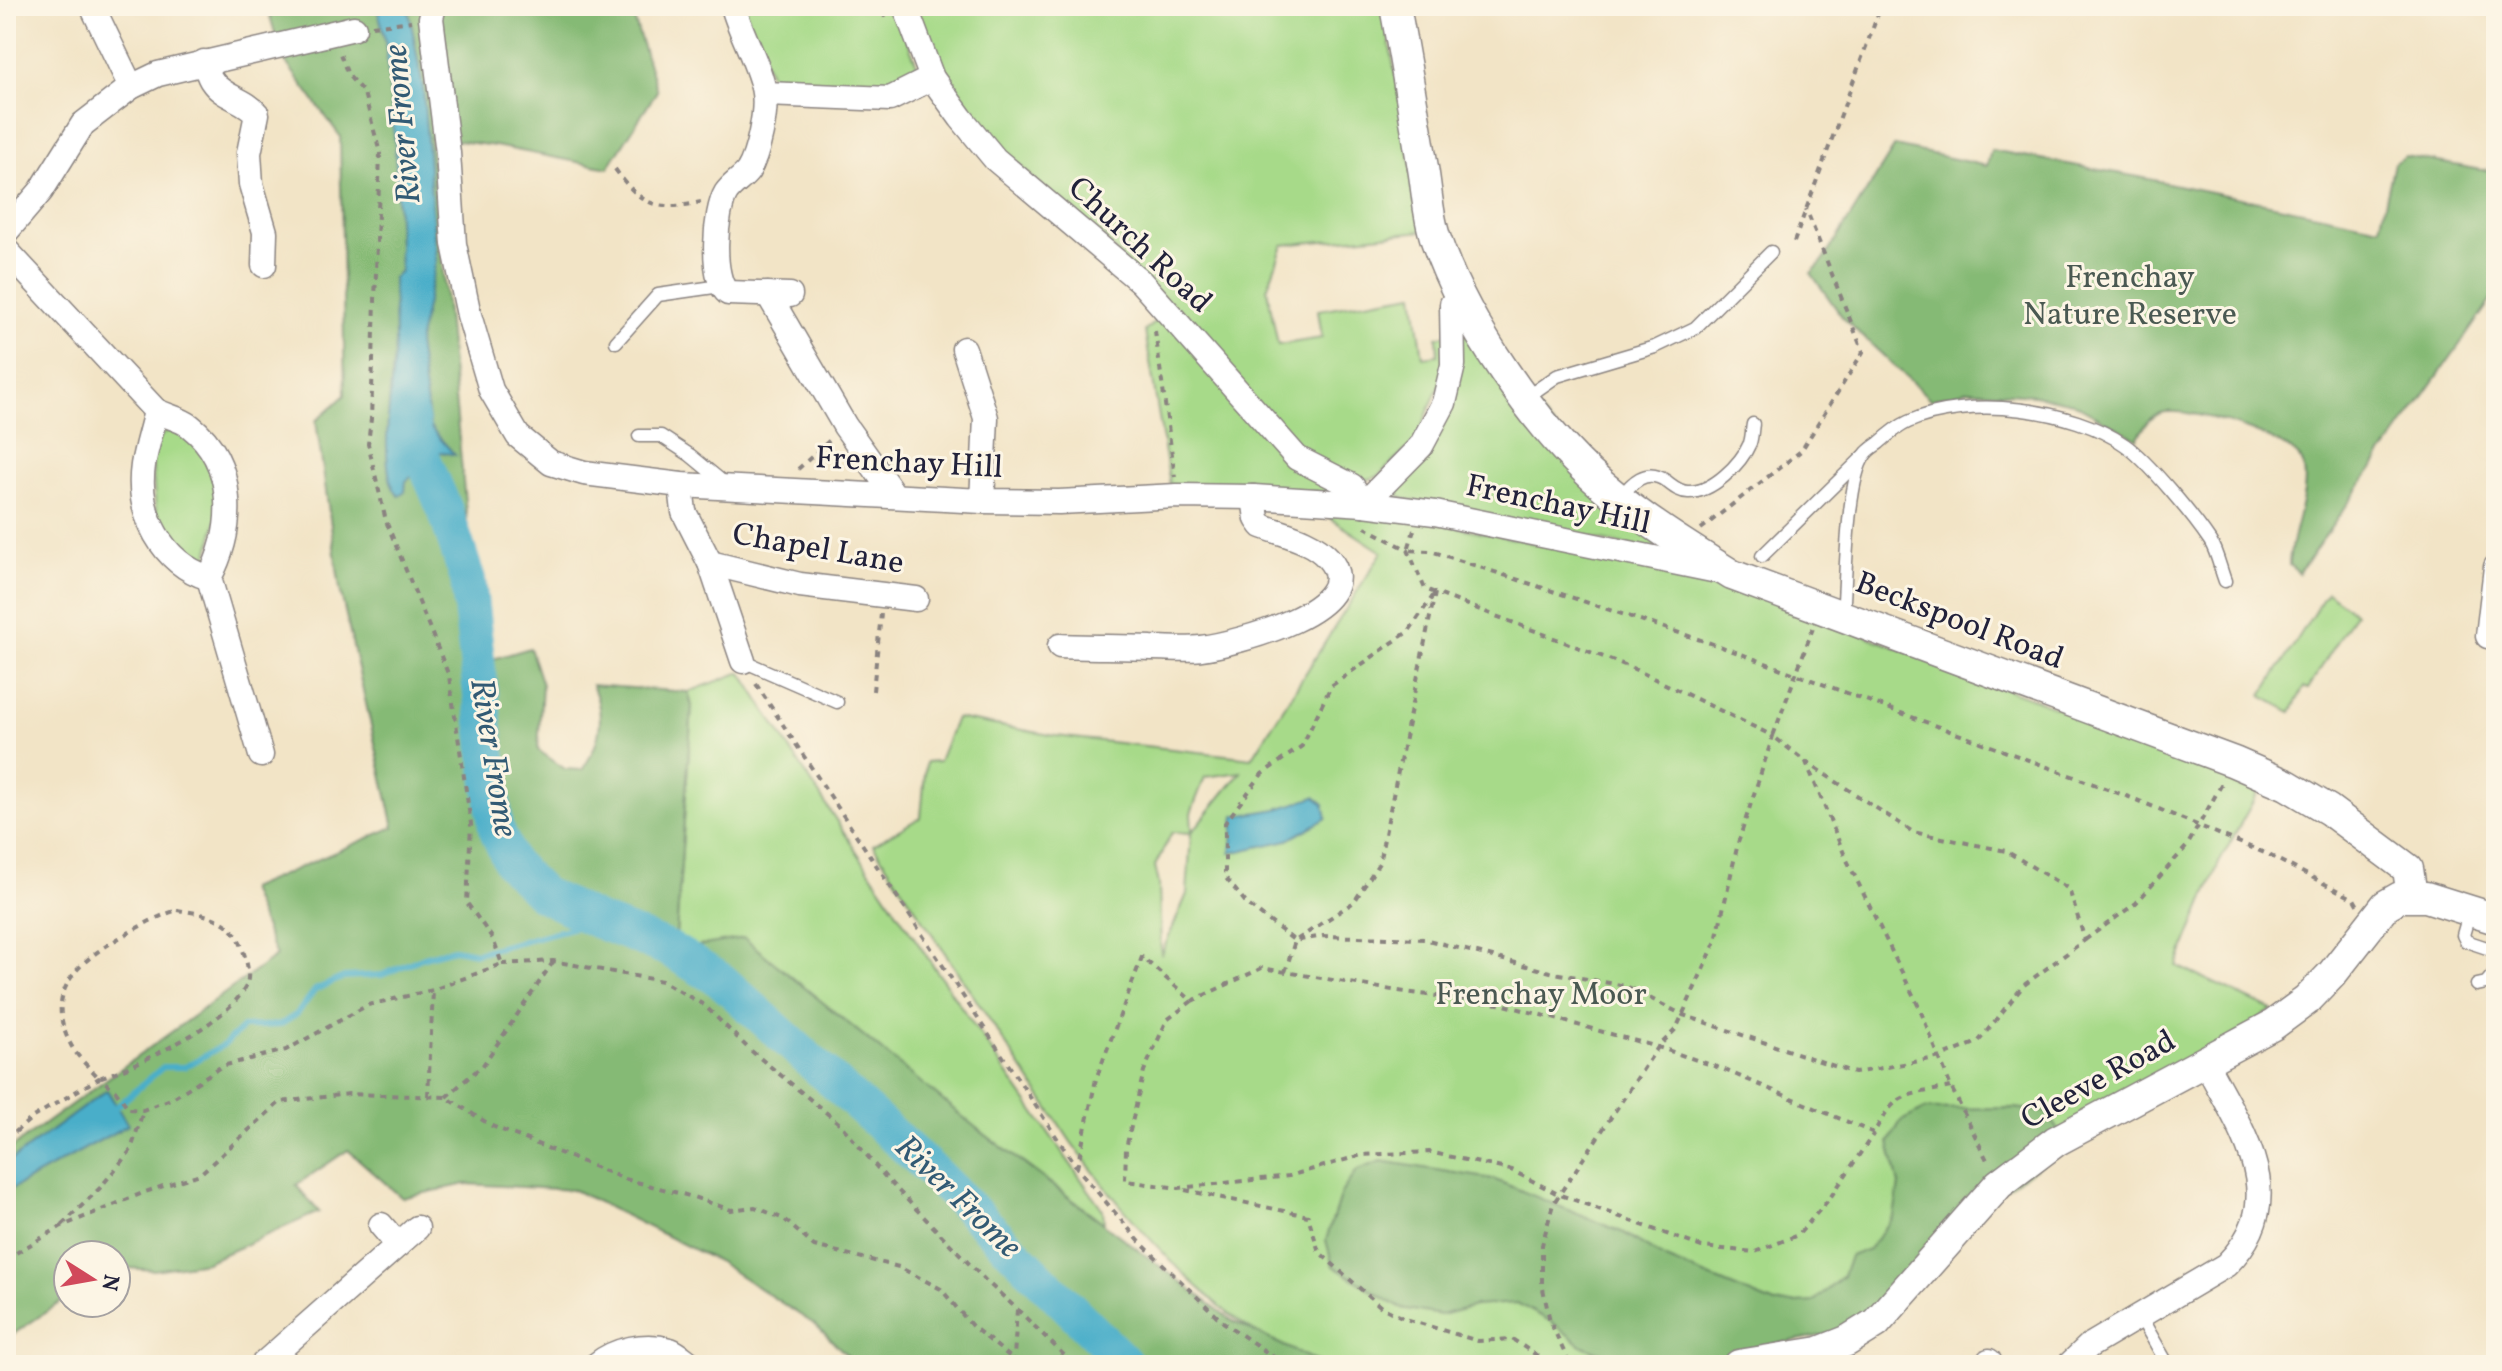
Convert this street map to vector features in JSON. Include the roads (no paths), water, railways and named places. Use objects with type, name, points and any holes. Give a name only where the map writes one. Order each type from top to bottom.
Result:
[{"type":"street","points":[[92,6],[131,87]]},
{"type":"street","points":[[733,6],[765,94],[760,138],[748,170],[725,196],[719,211],[717,255],[721,286],[728,293],[779,294],[845,426],[894,495]]},
{"type":"street","name":"Church Road","points":[[905,6],[932,78],[995,159],[1141,282],[1297,458],[1352,486],[1358,513]]},
{"type":"street","name":"Beckspool Road","points":[[1395,6],[1435,239],[1460,294],[1493,355],[1524,399],[1563,447],[1620,498],[1732,575],[2234,762],[2287,785],[2329,810],[2408,869],[2412,896]]},
{"type":"street","name":"Frenchay Hill","points":[[428,15],[448,153],[454,244],[469,315],[491,390],[518,436],[551,463],[584,473],[681,485],[982,501],[1254,497],[1358,513],[1435,513],[1732,575]]},
{"type":"street","points":[[6,232],[41,191],[83,124],[131,87],[158,74],[343,30]]},
{"type":"street","points":[[204,62],[212,83],[257,114],[249,153],[251,184],[265,232],[264,265]]},
{"type":"street","points":[[765,94],[890,99],[932,78]]},
{"type":"street","points":[[6,250],[156,411],[187,424],[207,441],[223,471],[229,501],[227,530],[220,558],[209,578],[261,755]]},
{"type":"street","points":[[1358,513],[1421,446],[1444,403],[1453,365],[1452,304],[1460,294]]},
{"type":"street","points":[[964,349],[986,418],[982,501]]},
{"type":"street","points":[[156,411],[143,467],[143,495],[148,517],[156,538],[172,557],[190,572],[209,578]]},
{"type":"street","name":"Chapel Lane","points":[[681,485],[684,512],[710,563],[743,661]]},
{"type":"street","points":[[1060,646],[1199,649],[1280,627],[1330,598],[1337,585],[1336,570],[1327,556],[1311,545],[1262,526],[1257,519],[1254,497]]},
{"type":"street","name":"Chapel Lane","points":[[710,563],[800,585],[916,599]]},
{"type":"street","points":[[2488,636],[2495,574]]},
{"type":"street","points":[[2412,896],[2426,897],[2483,915]]},
{"type":"street","name":"Cleeve Road","points":[[1739,1365],[1819,1352],[1847,1341],[1876,1323],[1999,1184],[2056,1141],[2273,1025],[2307,1000],[2332,974],[2386,905],[2400,897],[2412,896]]},
{"type":"street","points":[[2069,1365],[2089,1346],[2226,1265],[2240,1252],[2248,1238],[2260,1206],[2260,1184],[2253,1154],[2206,1063]]},
{"type":"street","points":[[381,1225],[398,1245]]},
{"type":"street","points":[[262,1365],[417,1228]]},
{"type":"street","points":[[596,1365],[607,1356],[629,1349],[653,1348],[673,1351],[692,1365]]},
{"type":"lane","points":[[1524,399],[1557,376],[1655,347],[1695,328],[1771,252]]},
{"type":"lane","points":[[616,342],[658,295],[721,286]]},
{"type":"lane","points":[[1762,556],[1864,455],[1907,422],[1965,409],[2009,409],[2076,422],[2127,446],[2211,543],[2225,581]]},
{"type":"lane","points":[[1620,498],[1633,481],[1645,476],[1664,479],[1680,491],[1690,493],[1703,489],[1734,466],[1750,443],[1753,424]]},
{"type":"lane","points":[[639,436],[661,436],[729,487]]},
{"type":"lane","points":[[1832,612],[1854,485],[1864,455]]},
{"type":"lane","points":[[743,661],[837,702]]},
{"type":"lane","points":[[2483,915],[2463,935],[2466,941],[2493,950],[2496,957]]},
{"type":"lane","points":[[2477,985],[2486,983],[2496,971]]},
{"type":"lane","points":[[2140,1316],[2168,1365]]},
{"type":"water","points":[[377,6],[408,6],[423,88],[436,261],[418,343],[430,427],[455,455],[441,452],[406,481],[405,492],[399,496],[392,485],[387,446],[395,341],[393,278],[400,272],[395,145],[385,40]]},
{"type":"water","points":[[1315,797],[1324,804],[1327,818],[1288,840],[1231,853],[1235,816],[1277,809]]},
{"type":"water","points":[[107,1090],[128,1125],[6,1192],[6,1164]]},
{"type":"waterway","name":"River Frome","points":[[411,418],[413,435],[445,510],[468,580],[496,828],[511,863],[542,894],[598,921],[669,949],[722,981],[929,1168],[1127,1365]]},
{"type":"waterway","points":[[114,1109],[163,1067],[185,1067],[225,1044],[243,1027],[280,1025],[297,1014],[315,990],[344,977],[382,975],[424,957],[454,949],[476,953],[598,921]]},
{"type":"park label","name":"Frenchay Nature Reserve","points":[[2130,298]]},
{"type":"park label","name":"Frenchay Moor","points":[[1541,996]]}]
